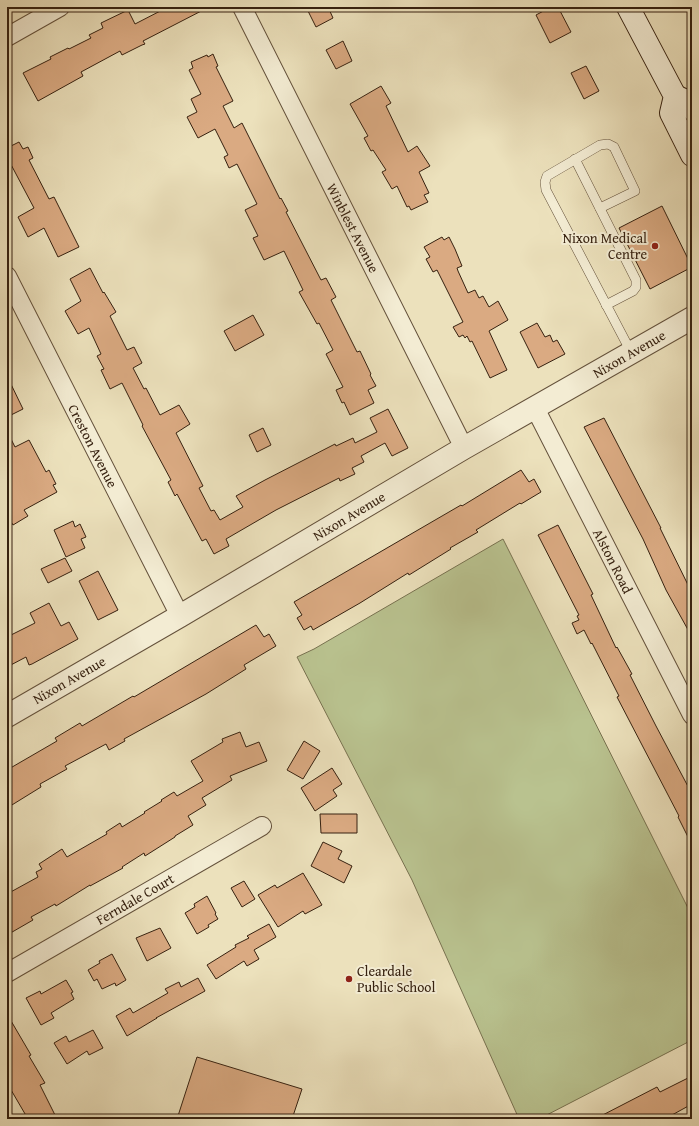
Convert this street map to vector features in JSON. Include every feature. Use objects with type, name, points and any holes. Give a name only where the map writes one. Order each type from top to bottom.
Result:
[{"type":"street","points":[[7,37],[60,7]]},
{"type":"street","name":"Winblest Avenue","points":[[242,7],[464,448]]},
{"type":"street","points":[[628,7],[683,103],[671,113],[692,155]]},
{"type":"street","name":"Creston Avenue","points":[[7,276],[180,616]]},
{"type":"street","name":"Nixon Avenue","points":[[7,716],[180,616],[464,448],[692,318]]},
{"type":"street","name":"Alston Road","points":[[535,408],[692,715]]},
{"type":"street","name":"Ferndale Court","points":[[7,973],[262,826]]},
{"type":"lane","points":[[600,208],[635,190],[614,148],[608,144],[600,145],[575,159],[547,176],[545,182],[546,190],[631,352]]},
{"type":"lane","points":[[575,159],[636,280],[636,287],[633,291],[606,305]]},
{"type":"green space","points":[[503,539],[692,916],[692,1040],[539,1119],[519,1119],[412,880],[297,657],[314,649]]},
{"type":"building","points":[[168,7],[209,7],[143,41],[145,44],[122,55],[120,51],[81,72],[83,76],[38,101],[23,73],[51,59],[50,57],[91,38],[89,35],[103,28],[101,23],[128,10],[135,24]]},
{"type":"building","points":[[306,7],[328,7],[333,18],[316,27]]},
{"type":"building","points":[[551,7],[558,7],[571,32],[550,43],[536,15]]},
{"type":"building","points":[[343,41],[352,61],[336,69],[326,50]]},
{"type":"building","points":[[213,54],[218,66],[216,67],[233,101],[223,106],[234,128],[242,123],[280,199],[281,198],[288,211],[286,212],[321,280],[326,278],[336,297],[331,300],[357,352],[360,351],[376,386],[368,390],[374,403],[350,415],[336,390],[343,387],[326,354],[333,350],[319,323],[317,324],[299,292],[303,290],[284,251],[264,260],[253,238],[258,236],[245,210],[257,204],[237,164],[229,168],[224,157],[228,155],[215,129],[198,138],[187,117],[197,112],[191,99],[201,94],[189,70],[193,68],[191,62]]},
{"type":"building","points":[[586,66],[599,91],[584,99],[571,73]]},
{"type":"building","points":[[381,86],[391,103],[386,106],[408,152],[417,146],[430,166],[419,172],[429,193],[424,195],[428,202],[411,210],[409,206],[407,207],[397,186],[392,189],[382,172],[386,170],[373,150],[371,151],[364,138],[368,136],[350,104]]},
{"type":"building","points":[[19,142],[23,149],[28,147],[33,158],[29,160],[49,199],[54,197],[79,247],[58,257],[44,228],[28,237],[18,217],[34,208],[7,157],[7,148]]},
{"type":"building","name":"Nixon Medical Centre","points":[[662,206],[692,267],[650,289],[619,228]]},
{"type":"building","points":[[442,237],[444,240],[449,237],[455,249],[462,266],[457,268],[468,293],[475,290],[479,298],[483,296],[489,307],[498,301],[508,320],[489,331],[507,370],[490,378],[472,341],[470,342],[467,336],[465,338],[463,335],[459,337],[453,327],[463,322],[437,270],[433,272],[426,259],[430,257],[424,247]]},
{"type":"building","points":[[90,268],[103,293],[104,292],[116,312],[110,316],[127,350],[134,347],[142,363],[133,368],[144,389],[146,388],[160,415],[179,405],[190,424],[176,433],[203,486],[199,488],[211,511],[214,510],[220,520],[243,507],[236,496],[335,444],[336,446],[353,438],[355,443],[377,432],[370,418],[388,409],[408,448],[392,456],[385,443],[361,456],[364,462],[352,468],[355,474],[340,481],[339,478],[276,510],[226,539],[229,546],[214,554],[206,539],[202,541],[177,494],[175,496],[168,482],[171,480],[142,426],[143,425],[122,383],[110,389],[101,370],[104,369],[97,356],[101,354],[89,328],[78,334],[65,311],[81,301],[70,279]]},
{"type":"building","points":[[253,315],[264,335],[235,351],[224,331]]},
{"type":"building","points":[[537,323],[545,337],[550,335],[553,342],[557,340],[565,354],[538,368],[520,332]]},
{"type":"building","points":[[7,376],[23,409],[7,417]]},
{"type":"building","points":[[604,418],[661,528],[692,593],[692,637],[666,590],[643,539],[584,427]]},
{"type":"building","points":[[263,428],[271,445],[257,452],[249,435]]},
{"type":"building","points":[[7,431],[15,447],[29,440],[46,472],[49,470],[56,484],[53,485],[57,492],[24,510],[28,516],[13,525],[7,515]]},
{"type":"building","points":[[521,470],[529,482],[534,479],[541,492],[476,530],[478,532],[450,548],[451,549],[409,575],[408,573],[313,630],[311,626],[304,630],[297,618],[302,615],[294,602],[461,505],[462,506]]},
{"type":"building","points":[[73,521],[75,527],[80,524],[86,537],[81,539],[85,548],[66,557],[54,530]]},
{"type":"building","points":[[558,525],[593,594],[591,595],[616,648],[617,647],[632,674],[630,675],[692,794],[692,845],[678,817],[679,816],[617,697],[619,696],[592,643],[591,644],[584,630],[577,634],[572,623],[579,620],[577,616],[579,615],[538,535]]},
{"type":"building","points":[[65,558],[72,571],[48,583],[41,569]]},
{"type":"building","points":[[98,571],[118,610],[98,620],[79,581]]},
{"type":"building","points":[[49,603],[61,626],[69,622],[78,639],[32,664],[29,665],[26,657],[7,667],[7,637],[35,623],[30,613]]},
{"type":"building","points":[[256,625],[264,637],[269,634],[276,646],[244,665],[246,669],[206,694],[124,739],[125,741],[109,750],[106,744],[65,766],[67,769],[40,784],[41,787],[7,808],[7,770],[57,741],[55,738],[80,723],[82,726]]},
{"type":"building","points":[[240,732],[246,747],[259,742],[267,761],[230,776],[232,780],[202,798],[206,805],[188,816],[193,825],[145,856],[144,853],[122,867],[123,868],[90,885],[56,906],[55,904],[31,917],[33,920],[7,935],[7,894],[38,877],[36,872],[42,869],[39,864],[62,849],[67,857],[107,834],[106,832],[120,823],[122,827],[145,813],[144,812],[174,792],[177,796],[203,781],[191,761],[223,742],[222,739]]},
{"type":"building","points":[[304,741],[320,751],[303,779],[287,770]]},
{"type":"building","points":[[332,768],[342,784],[333,790],[337,796],[315,811],[301,788]]},
{"type":"building","points":[[320,814],[357,814],[357,833],[321,833]]},
{"type":"building","points":[[323,842],[342,851],[338,859],[352,866],[344,883],[311,866]]},
{"type":"building","points":[[303,873],[322,905],[305,914],[303,911],[278,927],[258,895],[275,885],[277,888]]},
{"type":"building","points":[[244,881],[255,899],[242,907],[231,888]]},
{"type":"building","points":[[207,896],[218,919],[208,925],[209,927],[197,934],[185,913],[195,907],[194,904]]},
{"type":"building","points":[[269,924],[276,937],[254,950],[259,959],[247,966],[244,961],[216,979],[207,965],[236,947],[235,945],[249,938],[247,936]]},
{"type":"building","points":[[160,928],[171,948],[147,961],[136,938]]},
{"type":"building","points":[[112,954],[126,980],[116,986],[115,983],[102,989],[97,979],[94,981],[88,970],[100,963],[99,961]]},
{"type":"building","points":[[198,978],[205,991],[127,1036],[116,1016],[130,1008],[133,1013],[168,993],[165,989],[179,982],[181,987]]},
{"type":"building","points":[[66,980],[73,992],[71,993],[74,999],[51,1013],[54,1018],[41,1025],[26,998],[40,991],[41,994]]},
{"type":"building","points":[[7,1014],[31,1055],[29,1056],[45,1083],[40,1085],[57,1119],[28,1119],[7,1083]]},
{"type":"building","points":[[93,1030],[103,1048],[89,1055],[87,1051],[67,1064],[54,1043],[66,1036],[69,1042]]},
{"type":"building","points":[[197,1057],[302,1089],[292,1119],[177,1119]]},
{"type":"building","points":[[692,1076],[692,1104],[672,1115],[675,1119],[595,1119],[657,1087],[660,1092]]},
{"type":"place","name":"Nixon Medical Centre","points":[[655,246]]},
{"type":"place","name":"Cleardale Public School","points":[[349,979]]}]
